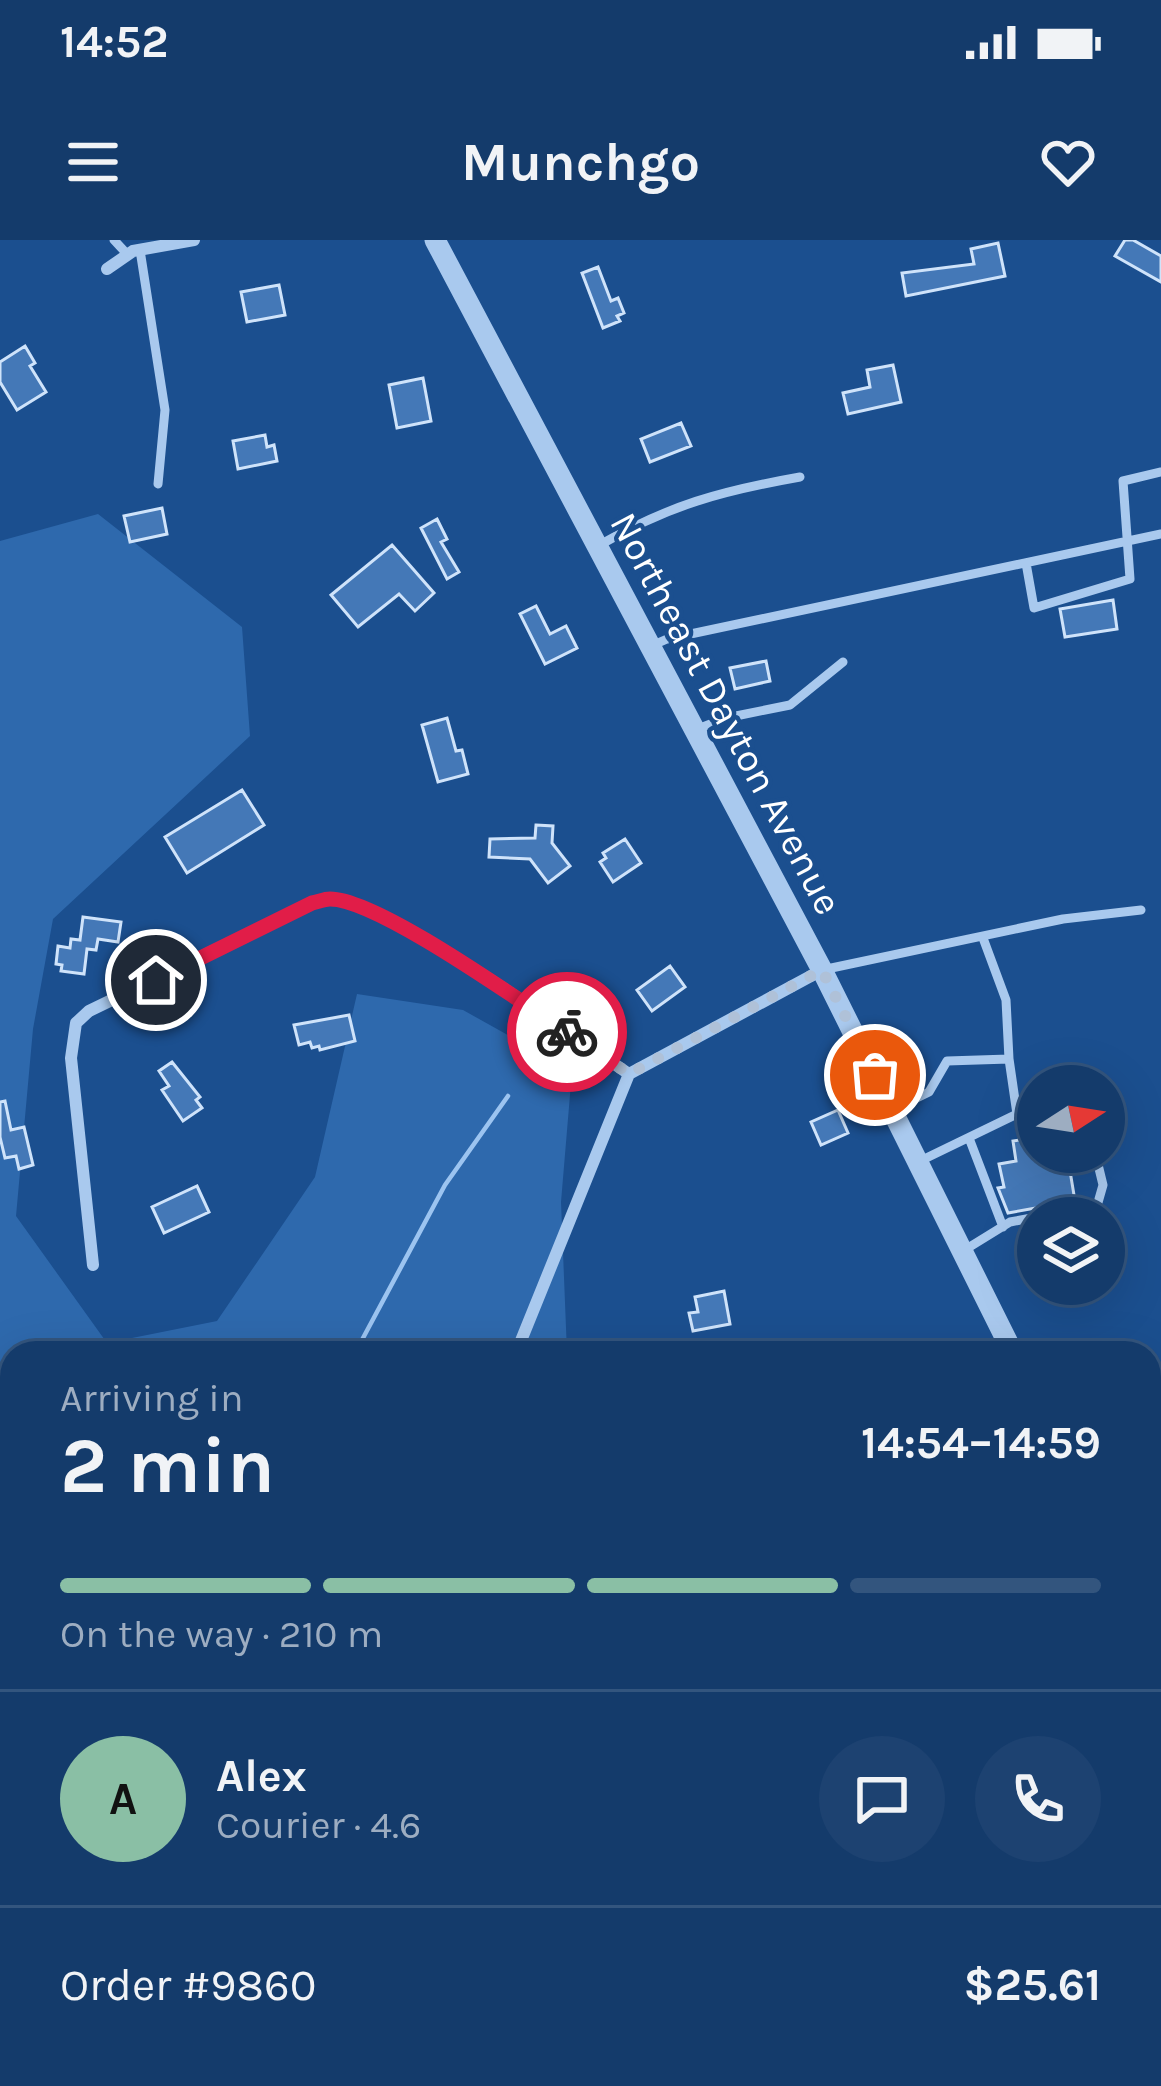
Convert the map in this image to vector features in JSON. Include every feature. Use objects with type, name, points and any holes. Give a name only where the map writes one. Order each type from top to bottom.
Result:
[{"type":"street","points":[[107,269],[134,253],[194,240]]},
{"type":"street","name":"Northeast Dayton Avenue","points":[[436,240],[822,970],[1006,1341]]},
{"type":"street","points":[[93,1265],[71,1058],[76,1023],[88,1011],[312,903],[331,899],[353,904],[409,932],[629,1074]]},
{"type":"street","points":[[521,1341],[629,1074],[822,970]]},
{"type":"lane","points":[[114,240],[134,253],[165,410],[158,484]]},
{"type":"lane","points":[[1025,563],[1034,608],[1130,579],[1123,481],[1161,472]]},
{"type":"lane","points":[[598,546],[638,523],[718,491],[800,477]]},
{"type":"lane","points":[[651,646],[1161,534]]},
{"type":"lane","points":[[695,730],[726,718],[790,705],[842,662]]},
{"type":"lane","points":[[822,970],[1063,919],[1141,910]]},
{"type":"lane","points":[[983,938],[1006,1000],[1017,1108]]},
{"type":"lane","points":[[892,1110],[929,1092],[947,1061],[1009,1059]]},
{"type":"lane","points":[[918,1162],[1017,1114]]},
{"type":"lane","points":[[969,1138],[1003,1227]]},
{"type":"lane","points":[[963,1251],[1003,1227],[1096,1206],[1103,1185],[1100,1173]]},
{"type":"shaded area","points":[[98,514],[242,627],[250,736],[53,919],[33,1029],[16,1216],[106,1341],[0,1341],[0,541]]},
{"type":"shaded area","points":[[357,994],[463,1010],[572,1071],[561,1202],[567,1341],[117,1341],[217,1321],[315,1177]]},
{"type":"building","points":[[1125,240],[1161,256],[1161,282],[1115,256]]},
{"type":"building","points":[[998,243],[1005,276],[906,296],[902,273],[974,264],[971,249]]},
{"type":"building","points":[[598,267],[611,301],[618,298],[624,313],[617,316],[620,321],[603,328],[582,273]]},
{"type":"building","points":[[279,285],[285,315],[247,322],[241,292]]},
{"type":"building","points":[[25,346],[35,363],[30,366],[46,392],[17,410],[0,382],[0,362]]},
{"type":"building","points":[[893,365],[901,402],[848,414],[843,393],[870,387],[867,370]]},
{"type":"building","points":[[423,378],[431,421],[397,428],[389,385]]},
{"type":"building","points":[[681,423],[691,446],[650,462],[641,439]]},
{"type":"building","points":[[265,435],[267,447],[274,445],[277,461],[238,469],[233,441]]},
{"type":"building","points":[[162,508],[167,534],[130,542],[124,516]]},
{"type":"building","points":[[437,519],[447,539],[441,542],[459,572],[447,579],[421,528]]},
{"type":"building","points":[[392,545],[434,593],[415,611],[399,594],[358,627],[331,595]]},
{"type":"building","points":[[1113,600],[1117,629],[1065,637],[1060,609]]},
{"type":"building","points":[[536,606],[550,634],[566,626],[577,648],[545,664],[520,614]]},
{"type":"building","points":[[766,661],[770,681],[735,689],[730,668]]},
{"type":"building","points":[[447,718],[468,774],[438,782],[422,725]]},
{"type":"building","points":[[242,790],[264,825],[187,873],[165,837]]},
{"type":"building","points":[[536,825],[553,826],[552,843],[570,866],[548,883],[530,859],[489,857],[490,839],[535,838]]},
{"type":"building","points":[[625,839],[641,863],[613,882],[600,862],[606,858],[603,853]]},
{"type":"building","points":[[83,917],[121,922],[118,942],[98,939],[96,950],[87,949],[84,974],[61,971],[62,965],[56,964],[58,946],[70,948],[71,939],[80,940]]},
{"type":"building","points":[[670,966],[685,987],[652,1011],[637,990]]},
{"type":"building","points":[[349,1015],[355,1041],[320,1050],[310,1042],[299,1045],[294,1025]]},
{"type":"building","points":[[172,1062],[200,1097],[196,1100],[202,1108],[183,1121],[162,1090],[169,1086],[159,1071]]},
{"type":"building","points":[[5,1101],[11,1130],[24,1127],[33,1165],[19,1169],[16,1156],[5,1158],[0,1102]]},
{"type":"building","points":[[838,1110],[848,1133],[821,1145],[811,1122]]},
{"type":"building","points":[[1017,1140],[1017,1173],[1070,1173],[1074,1197],[1017,1197],[1017,1211],[1008,1213],[998,1188],[1004,1187],[999,1164],[1016,1161],[1013,1141]]},
{"type":"building","points":[[197,1186],[209,1212],[164,1233],[152,1207]]},
{"type":"building","points":[[724,1291],[730,1324],[693,1331],[689,1313],[698,1312],[695,1297]]},
{"type":"waterway","points":[[361,1341],[445,1185],[508,1096]]},
{"type":"way so far","points":[[567,1032],[629,1074],[822,970],[875,1075]]},
{"type":"route","points":[[156,980],[312,903],[331,899],[353,904],[409,932],[567,1032]]}]
